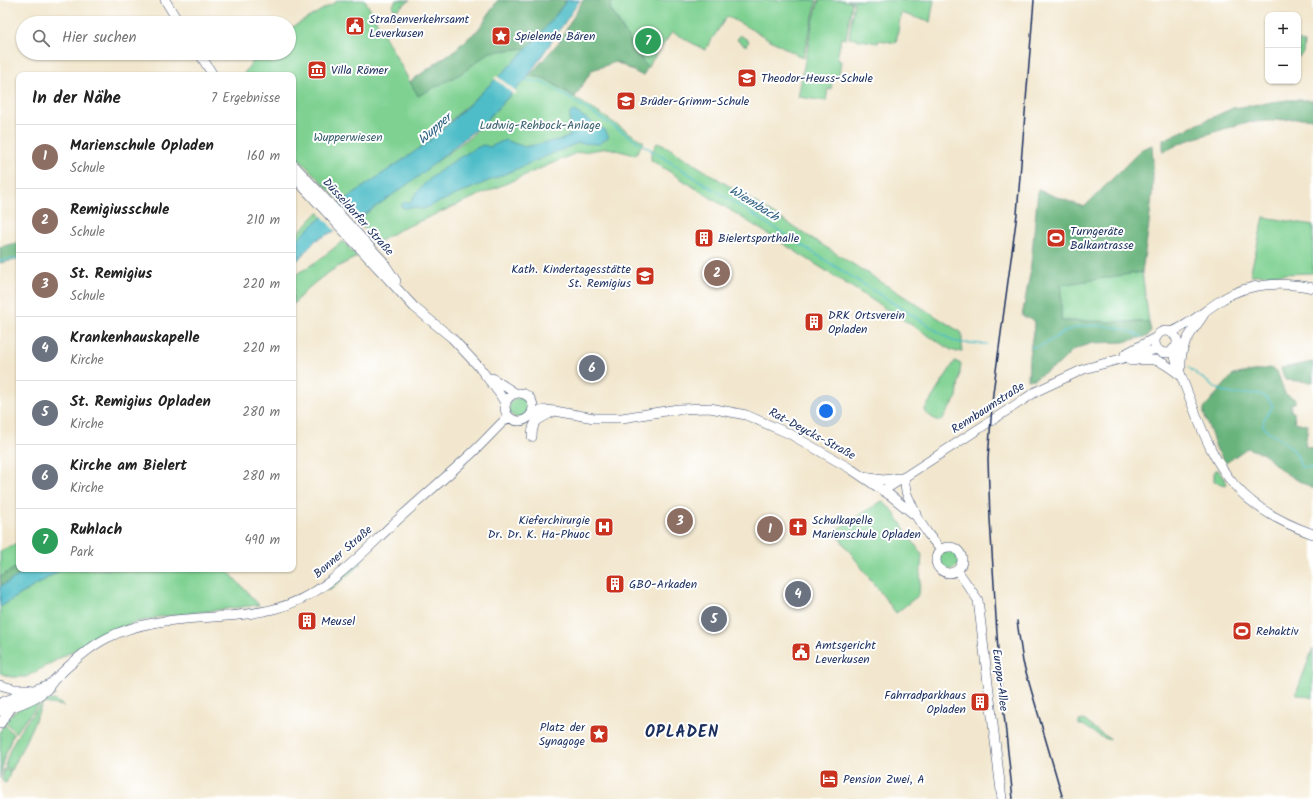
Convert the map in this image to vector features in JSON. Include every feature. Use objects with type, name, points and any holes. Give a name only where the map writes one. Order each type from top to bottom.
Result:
[{"type":"main road","points":[[165,0],[175,16]]},
{"type":"main road","points":[[203,60],[211,72]]},
{"type":"main road","name":"Düsseldorfer Straße","points":[[296,168],[306,183],[326,206],[390,269],[400,290],[414,307],[452,338],[479,367],[505,403]]},
{"type":"main road","name":"Düsseldorfer Straße","points":[[296,178],[306,183]]},
{"type":"main road","points":[[1177,340],[1171,332],[1228,296],[1252,287],[1281,285],[1313,288]]},
{"type":"main road","points":[[1165,350],[1206,311]]},
{"type":"main road","points":[[1180,375],[1180,357],[1184,343],[1206,311]]},
{"type":"main road","name":"Rennbaumstraße","points":[[1114,360],[1155,338],[1162,332],[1171,332]]},
{"type":"main road","points":[[1155,338],[1165,350],[1180,375],[1205,440],[1217,462],[1238,489],[1265,512],[1278,520],[1313,534]]},
{"type":"main road","name":"Rennbaumstraße","points":[[883,491],[1037,391],[1084,369],[1114,360],[1165,350]]},
{"type":"main road","points":[[1114,360],[1122,362],[1148,358],[1161,361],[1180,375]]},
{"type":"main road","name":"Düsseldorfer Straße","points":[[479,367],[494,380],[515,394]]},
{"type":"main road","points":[[515,394],[525,395],[533,403],[532,413],[529,418],[522,421],[514,421],[508,417],[504,409],[507,399],[515,394]]},
{"type":"main road","name":"Rat-Deycks-Straße","points":[[533,403],[563,408],[581,415]]},
{"type":"main road","name":"Rat-Deycks-Straße","points":[[532,413],[545,410],[555,410],[594,418],[622,418],[693,408],[729,410],[756,418],[783,430],[862,477],[916,516]]},
{"type":"main road","points":[[532,437],[532,428],[536,421],[555,410]]},
{"type":"main road","name":"Bonner Straße","points":[[0,711],[45,692],[52,683],[88,651],[107,638],[130,629],[158,622],[241,615],[275,609],[298,600],[324,586],[471,454],[508,417]]},
{"type":"main road","points":[[862,477],[883,480],[904,477],[906,492],[916,516],[941,550]]},
{"type":"main road","points":[[948,547],[959,552],[962,562],[957,570],[949,573],[939,568],[936,556],[941,550],[948,547]]},
{"type":"main road","name":"Europa-Allee","points":[[957,570],[978,600],[1002,799]]},
{"type":"main road","name":"Bonner Straße","points":[[0,703],[52,683]]},
{"type":"main road","points":[[0,685],[14,689],[33,690]]},
{"type":"main road","points":[[0,724],[12,707]]},
{"type":"green space","name":"Wupperwiesen","points":[[339,0],[365,0],[410,82],[456,49],[479,29],[498,0],[548,25],[520,58],[418,150],[341,202],[296,156],[296,72],[245,72],[253,60],[296,60],[296,25]]},
{"type":"green space","points":[[396,0],[410,0],[396,10],[392,7]]},
{"type":"green space","points":[[498,0],[567,0],[528,48],[490,52],[462,73],[418,96],[410,82],[456,49],[479,29]]},
{"type":"green space","points":[[583,0],[613,0],[610,9],[647,68],[643,76],[616,62],[592,70],[575,97],[544,78],[529,76],[559,42]]},
{"type":"green space","points":[[613,0],[817,0],[803,58],[727,16],[705,50],[672,32],[647,68],[610,8]]},
{"type":"green space","points":[[819,0],[843,0],[852,3],[846,39],[841,38],[837,60],[841,61],[839,76],[833,76],[831,89],[828,89],[826,101],[798,97],[812,25]]},
{"type":"green space","points":[[847,0],[934,0],[930,22],[901,13],[896,43],[879,40],[878,43],[849,38],[854,2]]},
{"type":"green space","points":[[740,35],[749,41],[746,46],[737,40]]},
{"type":"green space","points":[[1301,41],[1304,43],[1303,53],[1301,55]]},
{"type":"green space","name":"Ludwig-Rehbock-Anlage","points":[[529,76],[544,78],[644,142],[635,155],[608,148],[576,153],[397,231],[378,242],[356,221],[470,137]]},
{"type":"green space","points":[[1287,100],[1313,100],[1313,119],[1304,118],[1243,123],[1183,142],[1163,152],[1163,140],[1233,108]]},
{"type":"green space","points":[[657,143],[661,143],[962,333],[962,351],[957,352],[951,350],[651,160],[651,153]]},
{"type":"green space","points":[[1152,145],[1152,193],[1142,272],[1061,285],[1061,321],[1149,322],[1151,331],[1148,336],[1123,342],[1092,343],[1073,350],[1059,364],[1034,379],[1028,380],[1029,356],[1035,321],[1022,316],[1030,274],[1038,190],[1084,207],[1142,149]]},
{"type":"green space","points":[[318,212],[322,217],[296,241],[296,235]]},
{"type":"green space","points":[[1264,217],[1313,225],[1313,273],[1250,275]]},
{"type":"green space","points":[[343,241],[357,257],[322,277],[307,289],[296,302],[296,275]]},
{"type":"green space","points":[[16,243],[16,260],[0,263],[0,247]]},
{"type":"green space","points":[[1142,272],[1149,322],[1061,321],[1061,284]]},
{"type":"green space","points":[[955,361],[961,364],[957,397],[942,420],[938,421],[925,413],[925,409]]},
{"type":"green space","points":[[1313,362],[1313,382],[1285,380],[1281,368]]},
{"type":"green space","points":[[1269,368],[1277,371],[1285,394],[1295,399],[1295,403],[1291,403],[1291,411],[1294,412],[1295,422],[1308,425],[1305,446],[1313,448],[1313,489],[1285,473],[1262,453],[1247,448],[1226,463],[1217,450],[1204,414],[1204,408],[1233,375]]},
{"type":"green space","points":[[519,398],[526,401],[529,408],[526,415],[519,418],[512,415],[509,408],[512,401]]},
{"type":"green space","points":[[1218,470],[1227,483],[1226,485],[1214,482],[1214,473]]},
{"type":"green space","points":[[882,501],[892,510],[922,555],[919,595],[896,613],[834,531]]},
{"type":"green space","points":[[16,543],[16,568],[0,577],[0,551]]},
{"type":"green space","points":[[949,550],[956,553],[959,560],[956,567],[949,570],[942,567],[939,560],[942,553]]},
{"type":"green space","points":[[359,562],[362,563],[329,591],[327,589]]},
{"type":"green space","points":[[16,568],[16,572],[25,572],[2,586],[0,577]]},
{"type":"green space","points":[[57,572],[229,572],[259,605],[159,617],[134,623],[103,634],[26,677],[10,677],[0,673],[0,607]]},
{"type":"green space","points":[[1313,648],[1313,698],[1296,694]]},
{"type":"green space","points":[[49,695],[56,695],[42,700],[15,733],[5,721],[21,707],[35,699]]},
{"type":"green space","points":[[48,700],[54,700],[64,706],[43,703],[12,770],[5,767],[10,749],[19,733],[42,703]]},
{"type":"green space","points":[[1084,720],[1100,733],[1110,738],[1110,740],[1101,737],[1083,725],[1079,725],[1079,721]]},
{"type":"green space","points":[[4,724],[13,734],[4,759],[0,779],[0,732]]},
{"type":"green space","points":[[4,769],[11,771],[6,783],[2,781]]},
{"type":"water","points":[[567,0],[580,0],[526,79],[481,125],[419,176],[357,220],[316,240],[296,262],[296,241],[307,230],[352,194],[417,150],[442,130],[504,72],[547,26]]},
{"type":"water","points":[[574,111],[605,130],[609,137],[599,144],[577,143],[423,209],[413,207],[403,208],[401,205],[405,202],[411,202],[423,186],[442,169],[453,161],[483,145],[490,147],[505,140],[525,147],[563,139],[570,136],[570,113]]},
{"type":"water","points":[[25,572],[57,572],[0,607],[0,587]]},
{"type":"pier","points":[[497,76],[517,92],[514,95],[494,78]]},
{"type":"pier","points":[[338,202],[356,222],[336,232],[321,215]]},
{"type":"waterway","name":"Wiembach","points":[[524,80],[541,82],[558,91],[953,341],[987,344]]},
{"type":"waterway","points":[[0,261],[16,258]]},
{"type":"waterway","name":"Wiembach","points":[[1031,347],[1041,346],[1064,332],[1083,326],[1114,327],[1142,337]]},
{"type":"waterway","name":"Wiembach","points":[[1188,367],[1218,389],[1235,394],[1258,394],[1268,399],[1273,406],[1264,419],[1263,426],[1270,433],[1293,449],[1297,455],[1301,467],[1313,468]]},
{"type":"railway","points":[[1013,799],[999,667],[988,459],[993,393],[1017,214],[1034,0]]},
{"type":"railway","points":[[1017,621],[1023,662],[1063,799]]},
{"type":"place","name":"Straßenverkehrsamt Leverkusen","points":[[355,26]]},
{"type":"place","name":"Spielende Bären","points":[[501,36]]},
{"type":"place","name":"Ruhlach","points":[[648,41]]},
{"type":"place","name":"Villa Römer","points":[[317,70]]},
{"type":"place","name":"Theodor-Heuss-Schule","points":[[747,78]]},
{"type":"place","name":"Brüder-Grimm-Schule","points":[[626,101]]},
{"type":"place","name":"Bielertsporthalle","points":[[704,238]]},
{"type":"place","name":"Turngeräte Balkantrasse","points":[[1056,238]]},
{"type":"place","name":"Remigiusschule","points":[[717,273]]},
{"type":"place","name":"Kath. Kindertagesstätte St. Remigius","points":[[645,276]]},
{"type":"place","name":"DRK Ortsverein Opladen","points":[[814,322]]},
{"type":"place","name":"Kirche am Bielert","points":[[592,368]]},
{"type":"place","name":"St. Remigius","points":[[680,521]]},
{"type":"place","name":"Kieferchirurgie Dr. Dr. K. Ha-Phuoc","points":[[604,527]]},
{"type":"place","name":"Schulkapelle Marienschule Opladen","points":[[798,527]]},
{"type":"place","name":"Marienschule Opladen","points":[[770,529]]},
{"type":"place","name":"GBO-Arkaden","points":[[615,584]]},
{"type":"place","name":"Krankenhauskapelle","points":[[798,594]]},
{"type":"place","name":"St. Remigius Opladen","points":[[714,619]]},
{"type":"place","name":"Meusel","points":[[307,621]]},
{"type":"place","name":"Rehaktiv","points":[[1242,631]]},
{"type":"place","name":"Amtsgericht Leverkusen","points":[[801,652]]},
{"type":"place","name":"Fahrradparkhaus Opladen","points":[[980,702]]},
{"type":"place","name":"Platz der Synagoge","points":[[599,734]]},
{"type":"place","name":"Pension Zwei, A","points":[[829,779]]},
{"type":"district","name":"OPLADEN","points":[[682,732]]},
{"type":"water label","name":"Wupper","points":[[435,129]]}]
